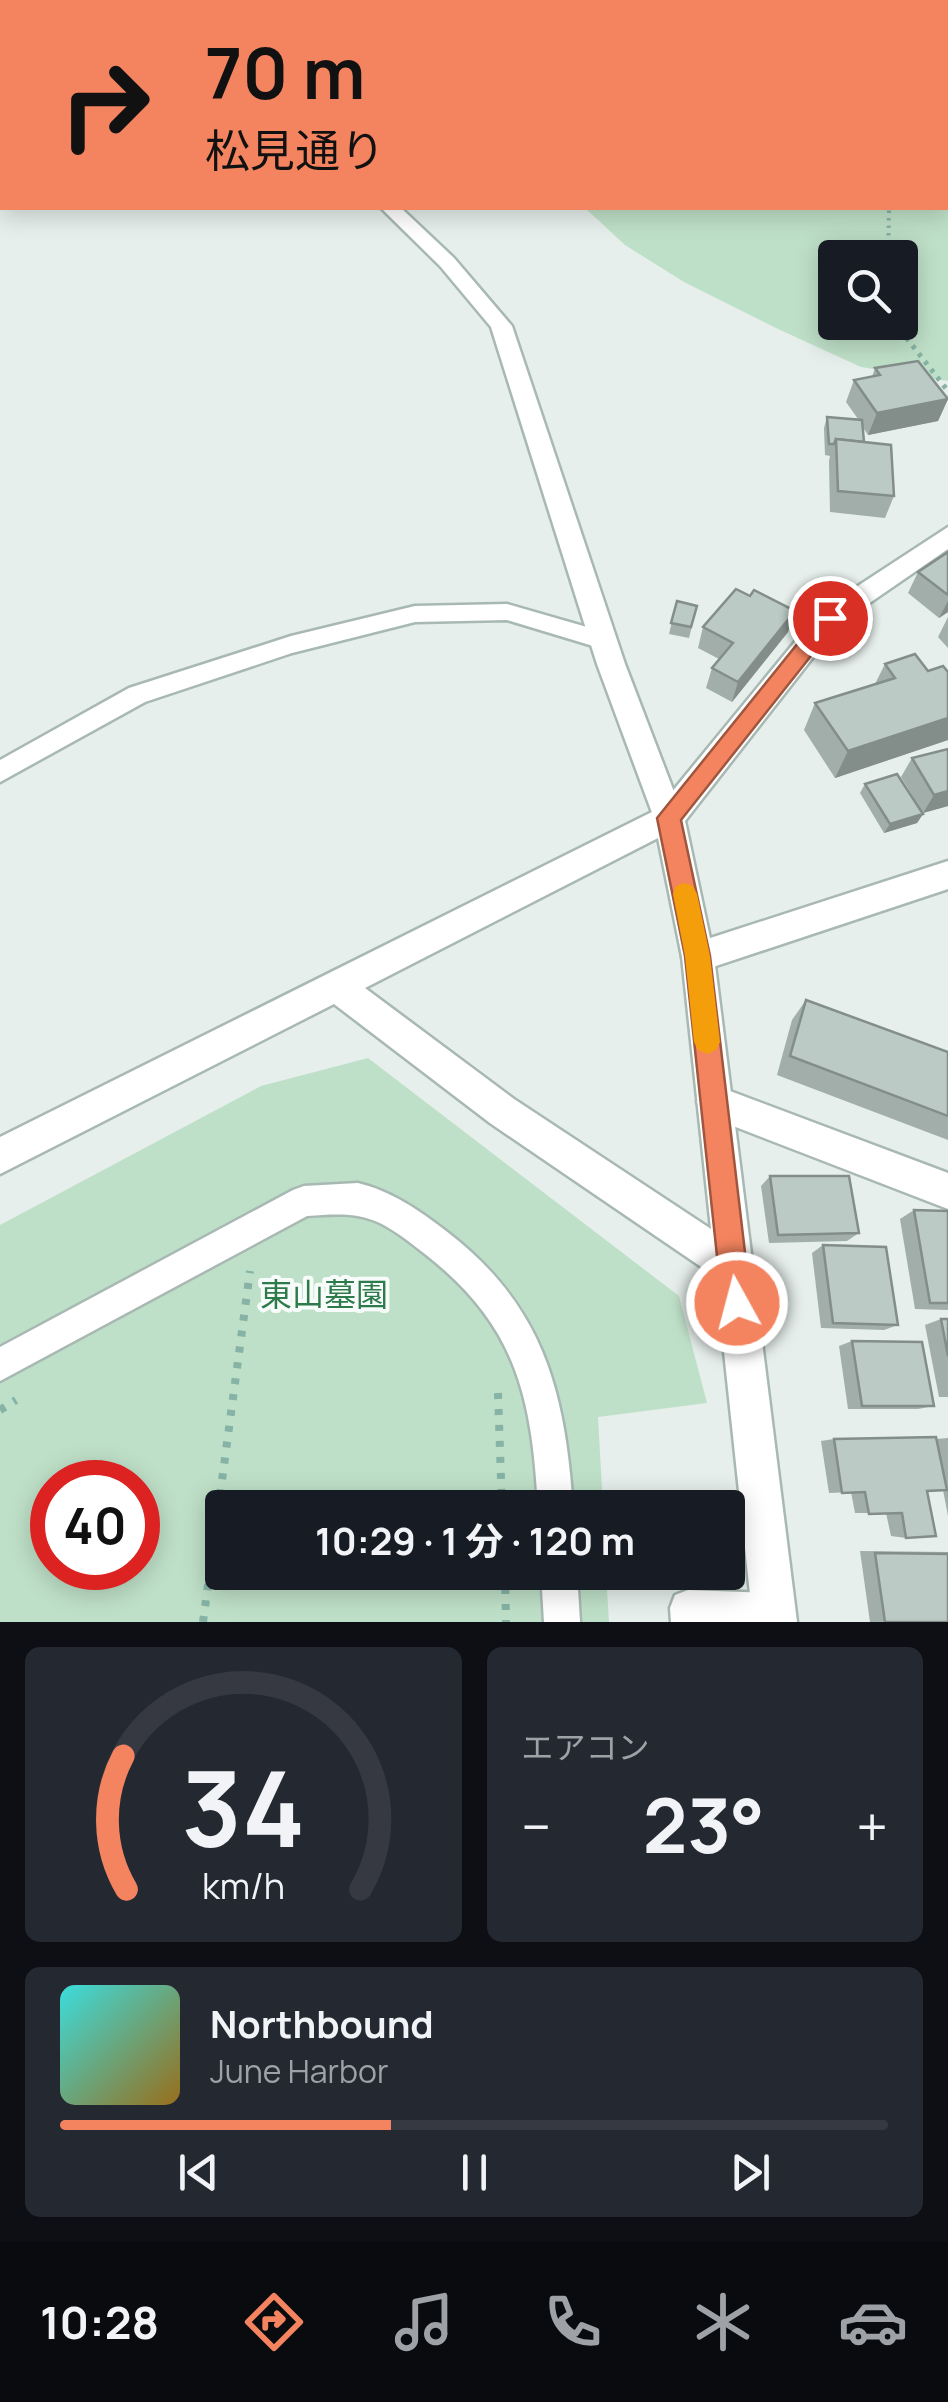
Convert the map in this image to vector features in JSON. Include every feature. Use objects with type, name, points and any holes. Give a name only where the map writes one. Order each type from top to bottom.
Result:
[{"type":"street","points":[[392,210],[448,262],[500,326],[603,640],[669,818],[698,956],[774,1617]]},
{"type":"street","points":[[0,1156],[669,818],[830,618],[948,536]]},
{"type":"street","points":[[698,956],[948,875]]},
{"type":"street","points":[[336,986],[502,1111],[732,1265]]},
{"type":"street","points":[[714,1102],[948,1190]]},
{"type":"lane","points":[[0,772],[137,695],[291,645],[416,614],[507,612],[603,640]]},
{"type":"lane","points":[[0,1365],[304,1201],[360,1198],[403,1218],[464,1260],[512,1318],[538,1380],[552,1432],[555,1490]]},
{"type":"lane","points":[[561,1590],[562,1622]]},
{"type":"lane","points":[[689,1622],[688,1608],[774,1617]]},
{"type":"path","points":[[888,240],[889,210]]},
{"type":"path","points":[[908,340],[948,391]]},
{"type":"path","points":[[203,1622],[256,1228]]},
{"type":"path","points":[[498,1388],[501,1490]]},
{"type":"path","points":[[505,1590],[506,1622]]},
{"type":"green space","points":[[587,210],[948,210],[948,381],[861,367],[684,282],[625,245]]},
{"type":"green space","name":"東山墓園","points":[[368,1058],[679,1296],[707,1403],[598,1417],[602,1490],[205,1490],[205,1590],[607,1590],[609,1622],[0,1622],[0,1225],[261,1086]]},
{"type":"building","points":[[918,361],[948,399],[877,413],[854,380],[880,375],[875,368]]},
{"type":"building","points":[[827,417],[862,420],[864,442],[836,439],[829,444]]},
{"type":"building","points":[[836,439],[891,445],[894,496],[838,491]]},
{"type":"building","points":[[948,552],[948,595],[918,572]]},
{"type":"building","points":[[736,589],[750,596],[754,590],[795,611],[738,682],[712,668],[733,643],[703,627]]},
{"type":"building","points":[[677,601],[697,606],[691,627],[671,623]]},
{"type":"building","points":[[915,654],[928,671],[943,666],[948,672],[948,718],[848,751],[815,703],[895,678],[885,664]]},
{"type":"building","points":[[948,749],[948,791],[934,795],[912,758]]},
{"type":"building","points":[[897,774],[923,814],[890,824],[865,784]]},
{"type":"building","points":[[806,1000],[948,1052],[948,1116],[790,1056]]},
{"type":"building","points":[[770,1176],[849,1176],[859,1233],[778,1235]]},
{"type":"building","points":[[914,1210],[948,1211],[948,1303],[930,1303]]},
{"type":"building","points":[[823,1245],[886,1247],[898,1325],[833,1323]]},
{"type":"building","points":[[941,1319],[948,1319],[948,1356]]},
{"type":"building","points":[[852,1341],[922,1342],[934,1406],[862,1406]]},
{"type":"building","points":[[936,1437],[947,1490],[927,1491],[936,1536],[906,1538],[902,1513],[869,1514],[865,1492],[842,1493],[834,1439]]},
{"type":"building","points":[[875,1553],[948,1554],[948,1622],[885,1622]]},
{"type":"slow traffic","points":[[685,894],[698,956],[707,1042]]},
{"type":"route","points":[[737,1303],[698,956],[669,818],[830,618]]}]
